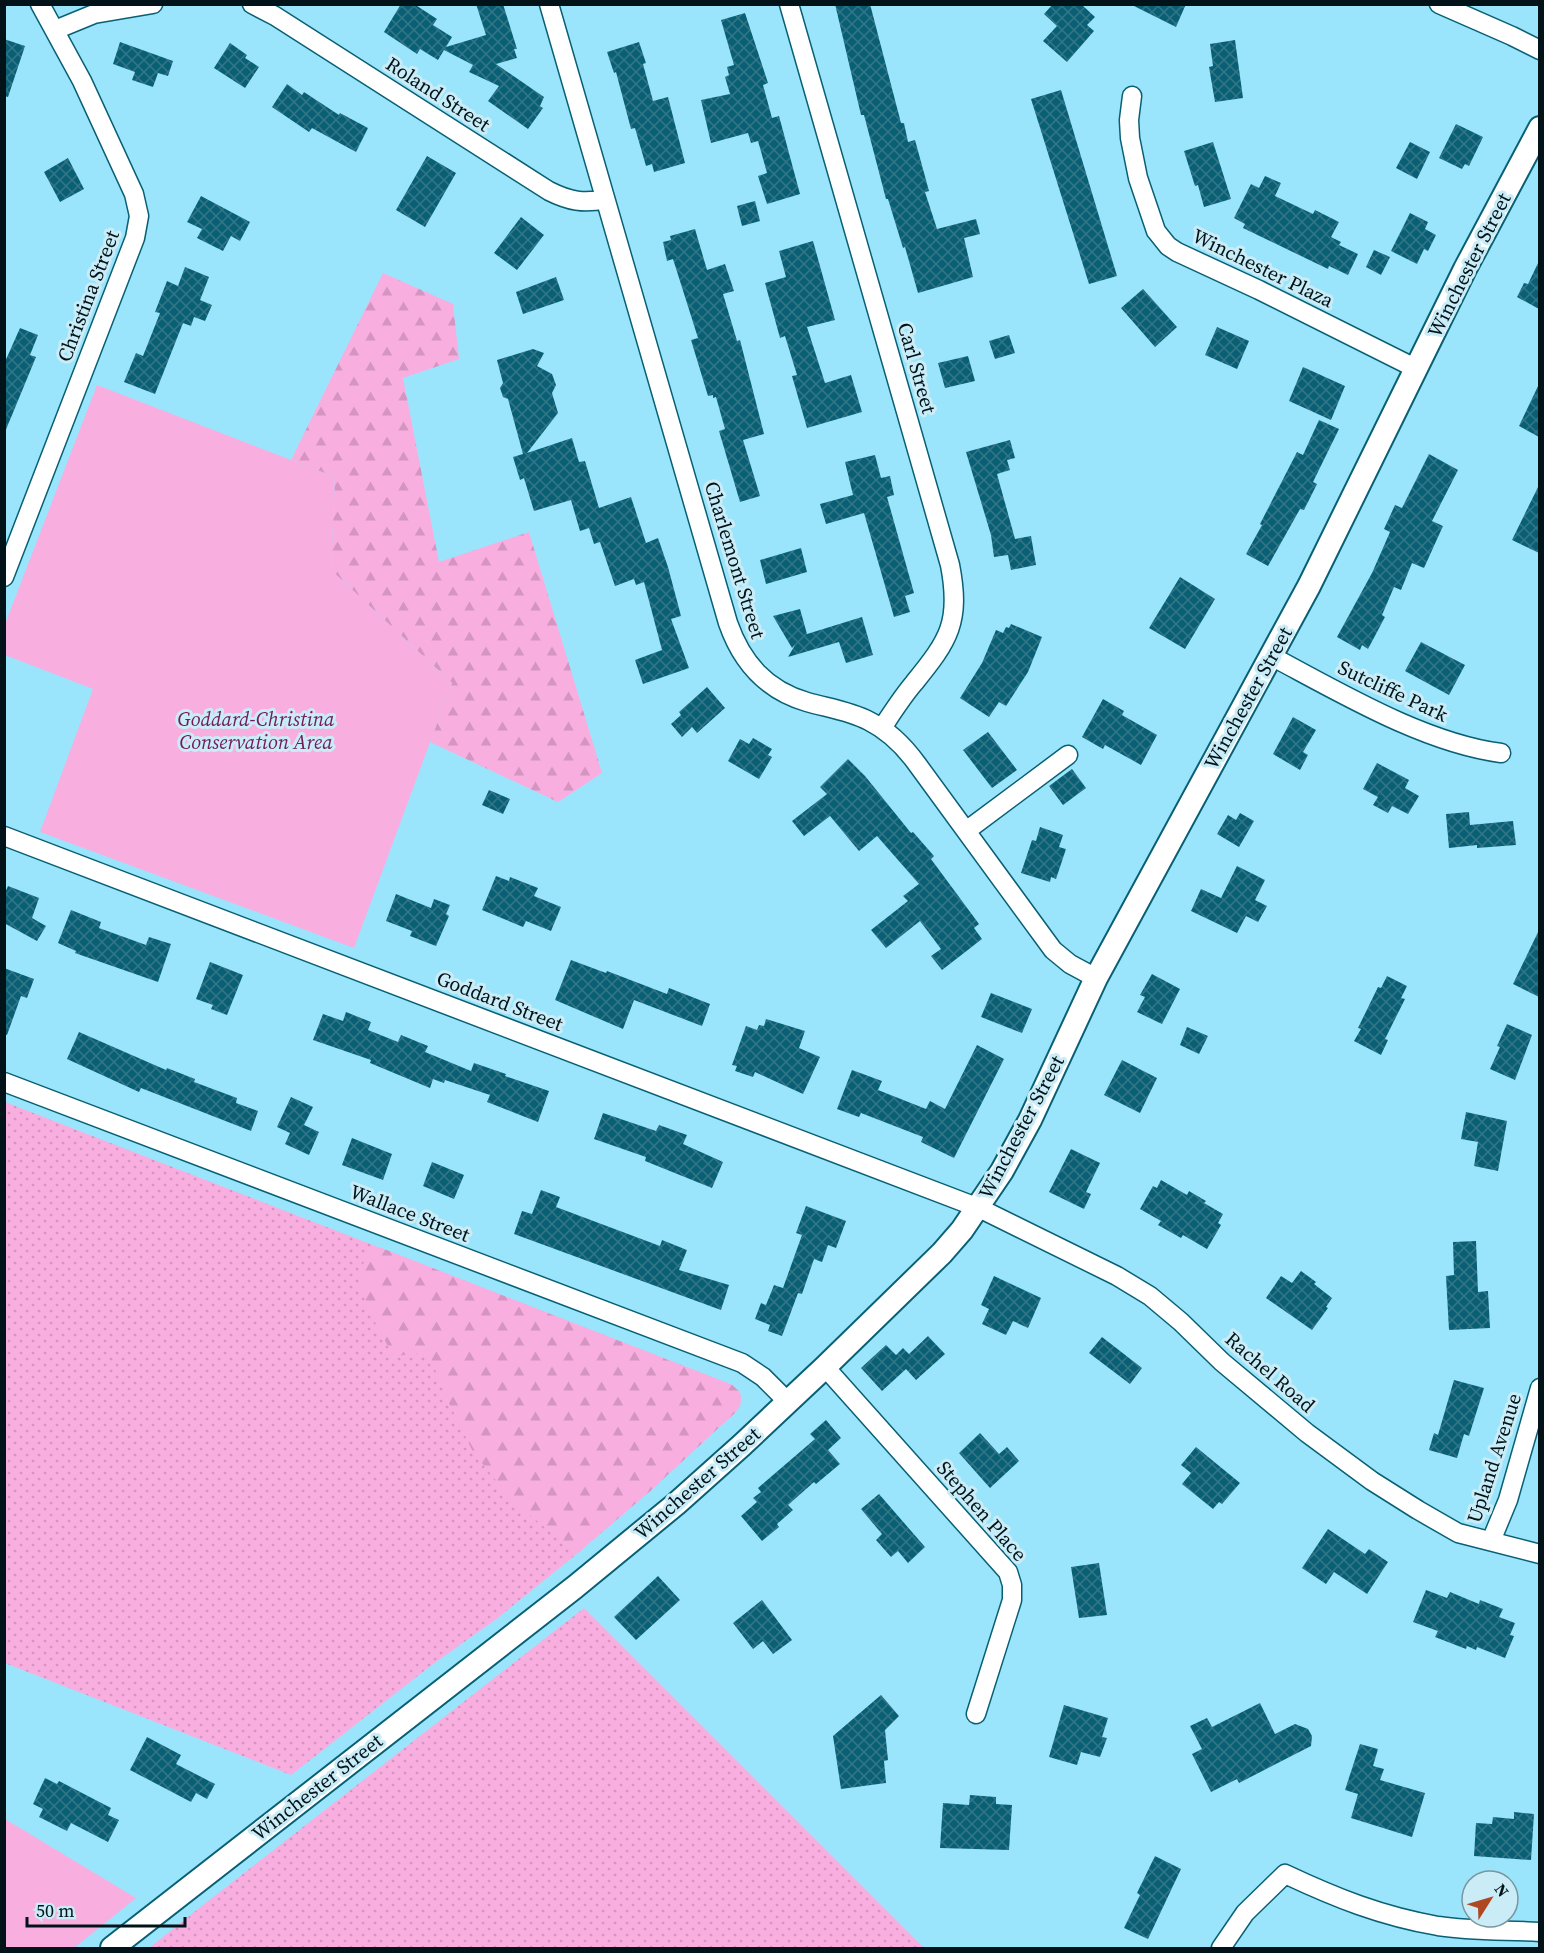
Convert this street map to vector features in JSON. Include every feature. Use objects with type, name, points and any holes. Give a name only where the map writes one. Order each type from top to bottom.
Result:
[{"type":"street","name":"Christina Street","points":[[4,577],[138,227],[137,204],[129,182],[82,81],[40,4]]},
{"type":"street","points":[[55,30],[94,14],[153,4]]},
{"type":"street","name":"Roland Street","points":[[252,4],[275,16],[549,191],[578,202],[592,202],[605,198]]},
{"type":"street","name":"Charlemont Street","points":[[549,4],[734,640],[743,658],[755,671],[786,694],[851,714],[882,728],[907,751],[1053,950],[1064,960],[1096,978]]},
{"type":"street","name":"Carl Street","points":[[789,4],[954,584],[951,624],[945,643],[882,728]]},
{"type":"street","points":[[1439,4],[1539,50]]},
{"type":"street","name":"Winchester Plaza","points":[[1132,96],[1129,120],[1132,157],[1155,228],[1168,246],[1417,369]]},
{"type":"street","name":"Winchester Street","points":[[112,1948],[642,1532],[708,1476],[788,1402],[963,1230],[979,1208],[1030,1120],[1096,978],[1323,558],[1465,269],[1539,129]]},
{"type":"street","name":"Sutcliffe Park","points":[[1271,656],[1413,727],[1462,746],[1501,753]]},
{"type":"street","points":[[966,831],[1068,755]]},
{"type":"street","name":"Goddard Street","points":[[4,836],[979,1208]]},
{"type":"street","name":"Wallace Street","points":[[4,1082],[742,1363],[764,1377],[788,1402]]},
{"type":"street","name":"Rachel Road","points":[[979,1208],[1135,1286],[1166,1308],[1222,1362],[1289,1419],[1372,1480],[1458,1533],[1539,1554]]},
{"type":"street","name":"Stephen Place","points":[[825,1367],[1004,1566],[1009,1575],[1013,1588],[1012,1600],[976,1714]]},
{"type":"street","name":"Upland Avenue","points":[[1491,1541],[1508,1500],[1539,1388]]},
{"type":"street","points":[[1221,1948],[1245,1913],[1285,1874],[1360,1907],[1403,1918],[1440,1926],[1539,1932]]},
{"type":"green space","points":[[383,273],[453,304],[459,359],[403,378],[439,562],[529,532],[602,773],[558,802],[430,742],[452,683],[331,570],[335,477],[291,460]]},
{"type":"green space","name":"Goddard-Christina Conservation Area","points":[[97,385],[335,477],[331,570],[452,683],[354,948],[40,832],[93,689],[5,655],[5,624]]},
{"type":"green space","points":[[5,1102],[733,1385],[741,1395],[740,1407],[649,1492],[573,1557],[495,1620],[433,1664],[291,1775],[5,1663]]},
{"type":"green space","points":[[379,1247],[732,1385],[739,1391],[741,1401],[736,1412],[649,1492],[573,1557],[563,1543],[510,1498],[473,1452],[446,1397],[430,1357],[414,1353],[394,1357],[372,1315],[361,1284],[362,1270],[367,1257]]},
{"type":"green space","points":[[584,1608],[924,1948],[149,1948],[203,1905]]},
{"type":"green space","points":[[4,1819],[136,1898],[74,1948],[5,1948]]},
{"type":"building","points":[[401,4],[414,4],[437,19],[433,25],[452,37],[446,47],[486,35],[476,4],[503,4],[517,49],[514,49],[517,58],[496,64],[544,97],[540,106],[538,105],[543,108],[528,129],[488,101],[499,86],[469,72],[473,65],[444,50],[438,60],[420,49],[417,54],[384,32]]},
{"type":"building","points":[[835,4],[870,4],[901,123],[904,123],[908,142],[915,140],[929,191],[925,192],[937,229],[976,219],[980,234],[964,238],[973,277],[918,293],[905,247],[903,248],[888,199],[886,199],[864,115],[861,115]]},
{"type":"building","points":[[1053,4],[1081,4],[1095,17],[1087,25],[1094,31],[1067,62],[1043,41],[1057,26],[1044,14]]},
{"type":"building","points":[[1130,4],[1186,4],[1176,27]]},
{"type":"building","points":[[745,13],[768,83],[763,85],[772,118],[779,116],[800,194],[767,204],[758,176],[767,173],[758,141],[751,143],[748,133],[711,143],[701,100],[730,94],[725,77],[729,75],[727,67],[734,65],[721,20]]},
{"type":"building","points":[[4,39],[25,46],[8,97],[4,96]]},
{"type":"building","points":[[1235,40],[1243,98],[1215,102],[1209,67],[1213,66],[1210,44]]},
{"type":"building","points":[[120,42],[173,61],[168,76],[158,73],[153,87],[132,80],[135,72],[113,64]]},
{"type":"building","points":[[639,42],[646,63],[643,64],[653,101],[668,97],[685,163],[654,172],[652,164],[646,166],[635,128],[631,129],[616,72],[614,73],[607,52]]},
{"type":"building","points":[[230,43],[247,55],[245,58],[259,67],[245,88],[214,68]]},
{"type":"building","points":[[287,84],[302,95],[304,92],[339,115],[340,113],[368,128],[356,152],[312,128],[309,132],[272,107]]},
{"type":"building","points":[[1061,90],[1117,276],[1089,284],[1031,99]]},
{"type":"building","points":[[1456,124],[1483,137],[1469,166],[1465,164],[1462,169],[1439,158]]},
{"type":"building","points":[[1213,142],[1231,199],[1204,207],[1184,151]]},
{"type":"building","points":[[1410,142],[1430,152],[1417,179],[1396,168]]},
{"type":"building","points":[[427,156],[456,173],[425,227],[396,210]]},
{"type":"building","points":[[68,158],[84,189],[60,202],[44,172]]},
{"type":"building","points":[[1265,176],[1281,183],[1275,196],[1313,214],[1315,210],[1339,222],[1331,237],[1341,242],[1339,245],[1358,254],[1348,275],[1329,266],[1328,269],[1243,228],[1245,224],[1234,218],[1251,184],[1259,188]]},
{"type":"building","points":[[201,196],[250,222],[240,241],[231,236],[223,251],[197,238],[202,229],[187,222]]},
{"type":"building","points":[[755,201],[760,221],[742,226],[737,206]]},
{"type":"building","points":[[1410,213],[1428,222],[1425,229],[1436,235],[1428,251],[1424,249],[1417,264],[1391,251]]},
{"type":"building","points":[[521,217],[544,235],[517,270],[494,253]]},
{"type":"building","points":[[695,229],[707,270],[725,264],[734,291],[723,294],[737,341],[740,340],[764,434],[743,440],[760,496],[740,502],[719,431],[725,429],[716,397],[708,396],[691,340],[698,338],[673,259],[667,261],[663,242],[671,240],[670,236]]},
{"type":"building","points":[[813,241],[835,320],[807,327],[825,383],[851,375],[862,412],[807,428],[792,376],[797,375],[785,336],[780,338],[765,283],[786,277],[779,251]]},
{"type":"building","points":[[1374,250],[1390,257],[1381,275],[1366,267]]},
{"type":"building","points":[[1539,261],[1539,309],[1517,297],[1524,283],[1528,284]]},
{"type":"building","points":[[185,267],[209,277],[200,300],[212,305],[205,321],[194,317],[191,326],[183,323],[155,394],[124,382],[136,353],[143,356],[160,313],[155,312],[167,281],[178,286]]},
{"type":"building","points":[[556,277],[564,300],[523,314],[516,292]]},
{"type":"building","points":[[1143,289],[1177,327],[1155,347],[1121,308]]},
{"type":"building","points":[[1217,327],[1249,341],[1237,369],[1205,355]]},
{"type":"building","points":[[20,328],[38,335],[30,355],[36,357],[5,432],[4,364]]},
{"type":"building","points":[[1009,335],[1015,353],[995,359],[989,341]]},
{"type":"building","points":[[533,349],[544,353],[537,366],[552,374],[556,385],[552,393],[558,413],[527,453],[572,438],[579,462],[585,461],[599,508],[631,497],[646,543],[658,538],[668,567],[681,616],[671,619],[689,668],[643,684],[635,660],[662,650],[644,582],[636,585],[634,579],[615,586],[600,542],[594,544],[589,528],[580,531],[571,500],[534,511],[524,478],[520,480],[513,457],[523,454],[508,399],[503,397],[500,388],[503,383],[497,360]]},
{"type":"building","points":[[968,356],[975,381],[945,388],[938,363]]},
{"type":"building","points":[[1303,367],[1345,386],[1331,420],[1289,401]]},
{"type":"building","points":[[1539,384],[1539,437],[1519,426]]},
{"type":"building","points":[[1319,420],[1339,429],[1313,482],[1317,484],[1304,510],[1300,509],[1268,566],[1246,554],[1297,452],[1303,455]]},
{"type":"building","points":[[1010,440],[1015,458],[1007,460],[1010,470],[997,474],[1015,539],[1031,536],[1036,565],[1011,570],[1008,555],[994,557],[991,535],[966,452]]},
{"type":"building","points":[[1429,454],[1458,470],[1432,521],[1443,526],[1424,568],[1412,563],[1401,590],[1394,587],[1382,615],[1385,617],[1368,649],[1362,645],[1360,650],[1337,637],[1372,573],[1390,532],[1384,529],[1395,505],[1402,508]]},
{"type":"building","points":[[875,455],[881,478],[890,476],[894,495],[887,497],[914,593],[905,596],[910,612],[894,617],[864,513],[826,524],[820,504],[853,495],[845,462]]},
{"type":"building","points":[[1539,485],[1539,553],[1512,540]]},
{"type":"building","points":[[801,548],[807,572],[766,584],[760,560]]},
{"type":"building","points":[[1180,577],[1215,599],[1185,649],[1149,628]]},
{"type":"building","points":[[800,609],[807,634],[862,617],[873,655],[846,663],[839,642],[788,657],[795,645],[792,648],[773,616]]},
{"type":"building","points":[[1011,624],[1042,637],[1028,672],[1006,706],[999,702],[989,717],[960,698],[982,663],[996,630],[1003,633]]},
{"type":"building","points":[[1421,642],[1465,665],[1449,695],[1405,671]]},
{"type":"building","points":[[707,687],[725,708],[697,733],[692,727],[682,737],[671,724],[681,715],[679,712]]},
{"type":"building","points":[[1103,699],[1124,711],[1122,715],[1157,735],[1141,765],[1105,745],[1103,749],[1082,737]]},
{"type":"building","points":[[1293,717],[1316,730],[1303,752],[1308,755],[1300,770],[1273,754]]},
{"type":"building","points":[[988,732],[1017,770],[992,788],[963,750]]},
{"type":"building","points":[[753,738],[772,749],[768,755],[772,757],[759,779],[728,761],[740,739],[749,744]]},
{"type":"building","points":[[848,759],[865,776],[911,833],[913,832],[934,856],[931,859],[979,924],[974,928],[982,939],[942,970],[931,956],[941,949],[920,921],[886,948],[871,930],[908,901],[903,896],[919,884],[877,836],[859,851],[830,816],[804,836],[792,821],[827,794],[820,787]]},
{"type":"building","points":[[1377,763],[1409,780],[1405,788],[1419,796],[1408,814],[1392,806],[1388,813],[1373,805],[1378,797],[1363,789]]},
{"type":"building","points":[[1072,769],[1086,788],[1063,805],[1049,786]]},
{"type":"building","points":[[489,790],[510,799],[503,814],[482,805]]},
{"type":"building","points":[[1469,812],[1470,825],[1513,821],[1516,845],[1449,848],[1446,814]]},
{"type":"building","points":[[1240,813],[1254,821],[1239,847],[1217,834],[1228,815],[1236,820]]},
{"type":"building","points":[[1040,827],[1063,835],[1059,847],[1066,849],[1056,879],[1051,877],[1050,882],[1021,873],[1032,840],[1036,841]]},
{"type":"building","points":[[1237,866],[1265,880],[1255,900],[1267,906],[1258,922],[1246,916],[1237,933],[1191,911],[1201,889],[1221,898]]},
{"type":"building","points":[[496,876],[509,881],[510,877],[538,888],[534,896],[561,907],[551,931],[526,921],[523,927],[482,910]]},
{"type":"building","points":[[8,886],[39,898],[32,918],[46,926],[37,941],[4,923],[4,895]]},
{"type":"building","points":[[396,894],[431,908],[434,899],[450,905],[446,914],[449,916],[436,946],[410,936],[412,931],[386,921]]},
{"type":"building","points":[[71,910],[101,922],[99,928],[146,945],[149,937],[171,944],[158,982],[75,953],[76,951],[58,943]]},
{"type":"building","points":[[1539,930],[1539,997],[1513,984]]},
{"type":"building","points":[[571,960],[667,994],[669,988],[710,1004],[702,1026],[634,1000],[623,1029],[555,1000]]},
{"type":"building","points":[[210,962],[243,975],[227,1015],[211,1009],[213,1005],[196,999]]},
{"type":"building","points":[[4,968],[34,979],[27,998],[21,996],[7,1035],[4,1034]]},
{"type":"building","points":[[1152,974],[1180,989],[1162,1024],[1137,1012],[1145,997],[1140,995]]},
{"type":"building","points":[[1387,976],[1407,986],[1401,998],[1405,999],[1385,1039],[1388,1040],[1381,1055],[1354,1041],[1378,987],[1381,988]]},
{"type":"building","points":[[991,993],[1032,1009],[1022,1033],[981,1017]]},
{"type":"building","points":[[346,1012],[371,1022],[368,1030],[398,1042],[401,1035],[428,1046],[425,1052],[471,1071],[474,1063],[549,1091],[538,1122],[487,1102],[490,1095],[445,1080],[444,1083],[433,1079],[430,1088],[370,1063],[371,1060],[313,1040],[323,1014],[343,1021]]},
{"type":"building","points":[[766,1019],[805,1031],[799,1048],[820,1057],[803,1094],[755,1072],[753,1077],[735,1071],[737,1066],[732,1065],[746,1026],[757,1030],[759,1025],[764,1026]]},
{"type":"building","points":[[1507,1024],[1532,1035],[1515,1080],[1490,1069]]},
{"type":"building","points":[[1187,1027],[1208,1036],[1199,1054],[1180,1045]]},
{"type":"building","points":[[79,1032],[166,1070],[167,1068],[195,1079],[194,1082],[237,1098],[236,1103],[258,1111],[251,1131],[141,1088],[139,1092],[67,1059]]},
{"type":"building","points":[[977,1045],[1004,1059],[954,1158],[921,1142],[923,1137],[861,1113],[859,1117],[837,1109],[852,1070],[882,1081],[878,1090],[926,1109],[930,1101],[945,1109]]},
{"type":"building","points":[[1122,1060],[1157,1078],[1140,1113],[1104,1095]]},
{"type":"building","points":[[291,1097],[313,1107],[304,1125],[319,1132],[309,1155],[285,1144],[290,1133],[277,1127]]},
{"type":"building","points":[[1466,1112],[1507,1121],[1498,1171],[1474,1166],[1478,1142],[1461,1139]]},
{"type":"building","points":[[603,1113],[656,1131],[659,1125],[687,1135],[683,1144],[723,1162],[712,1188],[645,1161],[646,1157],[594,1139]]},
{"type":"building","points":[[352,1138],[392,1154],[383,1180],[342,1165]]},
{"type":"building","points":[[1071,1149],[1100,1163],[1086,1192],[1091,1194],[1084,1209],[1049,1192]]},
{"type":"building","points":[[432,1162],[464,1175],[454,1199],[423,1186]]},
{"type":"building","points":[[1161,1180],[1187,1195],[1189,1191],[1223,1214],[1218,1223],[1221,1225],[1207,1249],[1183,1235],[1181,1238],[1158,1225],[1161,1221],[1140,1209],[1153,1186],[1157,1188]]},
{"type":"building","points":[[541,1190],[560,1197],[556,1207],[660,1246],[662,1240],[687,1250],[679,1270],[729,1285],[721,1310],[514,1234],[522,1211],[532,1214]]},
{"type":"building","points":[[806,1206],[846,1221],[836,1248],[828,1245],[822,1262],[814,1259],[802,1294],[798,1293],[782,1336],[768,1331],[770,1325],[755,1319],[761,1303],[766,1305],[774,1285],[783,1288],[802,1235],[796,1233]]},
{"type":"building","points":[[1476,1241],[1478,1292],[1488,1291],[1490,1328],[1449,1330],[1446,1276],[1454,1275],[1453,1242]]},
{"type":"building","points":[[1301,1271],[1332,1298],[1326,1307],[1328,1308],[1312,1330],[1266,1298],[1281,1276],[1292,1283]]},
{"type":"building","points":[[994,1276],[1041,1298],[1028,1328],[1013,1321],[1006,1335],[982,1324],[989,1309],[981,1305]]},
{"type":"building","points":[[928,1336],[945,1354],[916,1380],[906,1369],[882,1391],[861,1368],[886,1345],[896,1355],[903,1348],[909,1354]]},
{"type":"building","points":[[1102,1337],[1142,1368],[1130,1384],[1089,1353]]},
{"type":"building","points":[[1454,1380],[1484,1388],[1469,1436],[1464,1434],[1457,1458],[1429,1450],[1434,1433],[1438,1435]]},
{"type":"building","points":[[826,1420],[841,1438],[828,1450],[840,1464],[816,1484],[814,1482],[788,1505],[793,1510],[777,1524],[779,1527],[762,1541],[741,1516],[757,1502],[753,1498],[761,1492],[758,1488],[815,1439],[810,1434]]},
{"type":"building","points":[[980,1433],[999,1454],[1007,1447],[1019,1461],[990,1488],[959,1453]]},
{"type":"building","points":[[1196,1447],[1240,1483],[1222,1504],[1219,1502],[1213,1509],[1182,1484],[1191,1473],[1181,1465]]},
{"type":"building","points":[[879,1494],[925,1547],[908,1563],[898,1551],[891,1557],[876,1540],[882,1534],[861,1509]]},
{"type":"building","points":[[1328,1529],[1365,1554],[1369,1549],[1388,1562],[1367,1594],[1334,1572],[1326,1584],[1302,1568]]},
{"type":"building","points":[[1099,1563],[1107,1615],[1079,1618],[1071,1567]]},
{"type":"building","points":[[658,1576],[680,1600],[636,1640],[614,1617]]},
{"type":"building","points":[[1426,1590],[1447,1598],[1450,1592],[1479,1604],[1480,1600],[1503,1609],[1499,1617],[1515,1623],[1510,1635],[1514,1636],[1505,1658],[1477,1647],[1476,1650],[1467,1646],[1466,1649],[1435,1637],[1438,1631],[1413,1622]]},
{"type":"building","points":[[762,1600],[792,1640],[773,1654],[763,1641],[753,1649],[733,1623]]},
{"type":"building","points":[[881,1695],[899,1716],[885,1730],[888,1760],[884,1761],[886,1783],[841,1789],[833,1736]]},
{"type":"building","points":[[1260,1703],[1275,1734],[1295,1724],[1308,1729],[1312,1736],[1311,1746],[1239,1783],[1237,1779],[1211,1792],[1192,1754],[1202,1749],[1190,1726],[1207,1718],[1212,1727]]},
{"type":"building","points":[[1064,1705],[1108,1718],[1102,1737],[1107,1738],[1100,1757],[1081,1752],[1077,1765],[1049,1757]]},
{"type":"building","points":[[147,1737],[181,1755],[176,1764],[215,1784],[207,1799],[196,1793],[191,1802],[130,1770]]},
{"type":"building","points":[[1360,1744],[1378,1749],[1373,1766],[1384,1769],[1380,1780],[1425,1793],[1412,1837],[1351,1818],[1358,1794],[1345,1790]]},
{"type":"building","points":[[45,1778],[57,1784],[59,1781],[111,1808],[108,1815],[119,1820],[108,1842],[71,1823],[67,1831],[39,1817],[43,1809],[33,1804]]},
{"type":"building","points":[[970,1795],[996,1797],[996,1804],[1012,1805],[1009,1850],[940,1848],[943,1803],[969,1805]]},
{"type":"building","points":[[1514,1812],[1534,1814],[1531,1860],[1474,1856],[1476,1823],[1492,1824],[1493,1817],[1514,1819]]},
{"type":"building","points":[[1155,1856],[1181,1869],[1148,1939],[1124,1928],[1140,1895],[1137,1893]]}]
